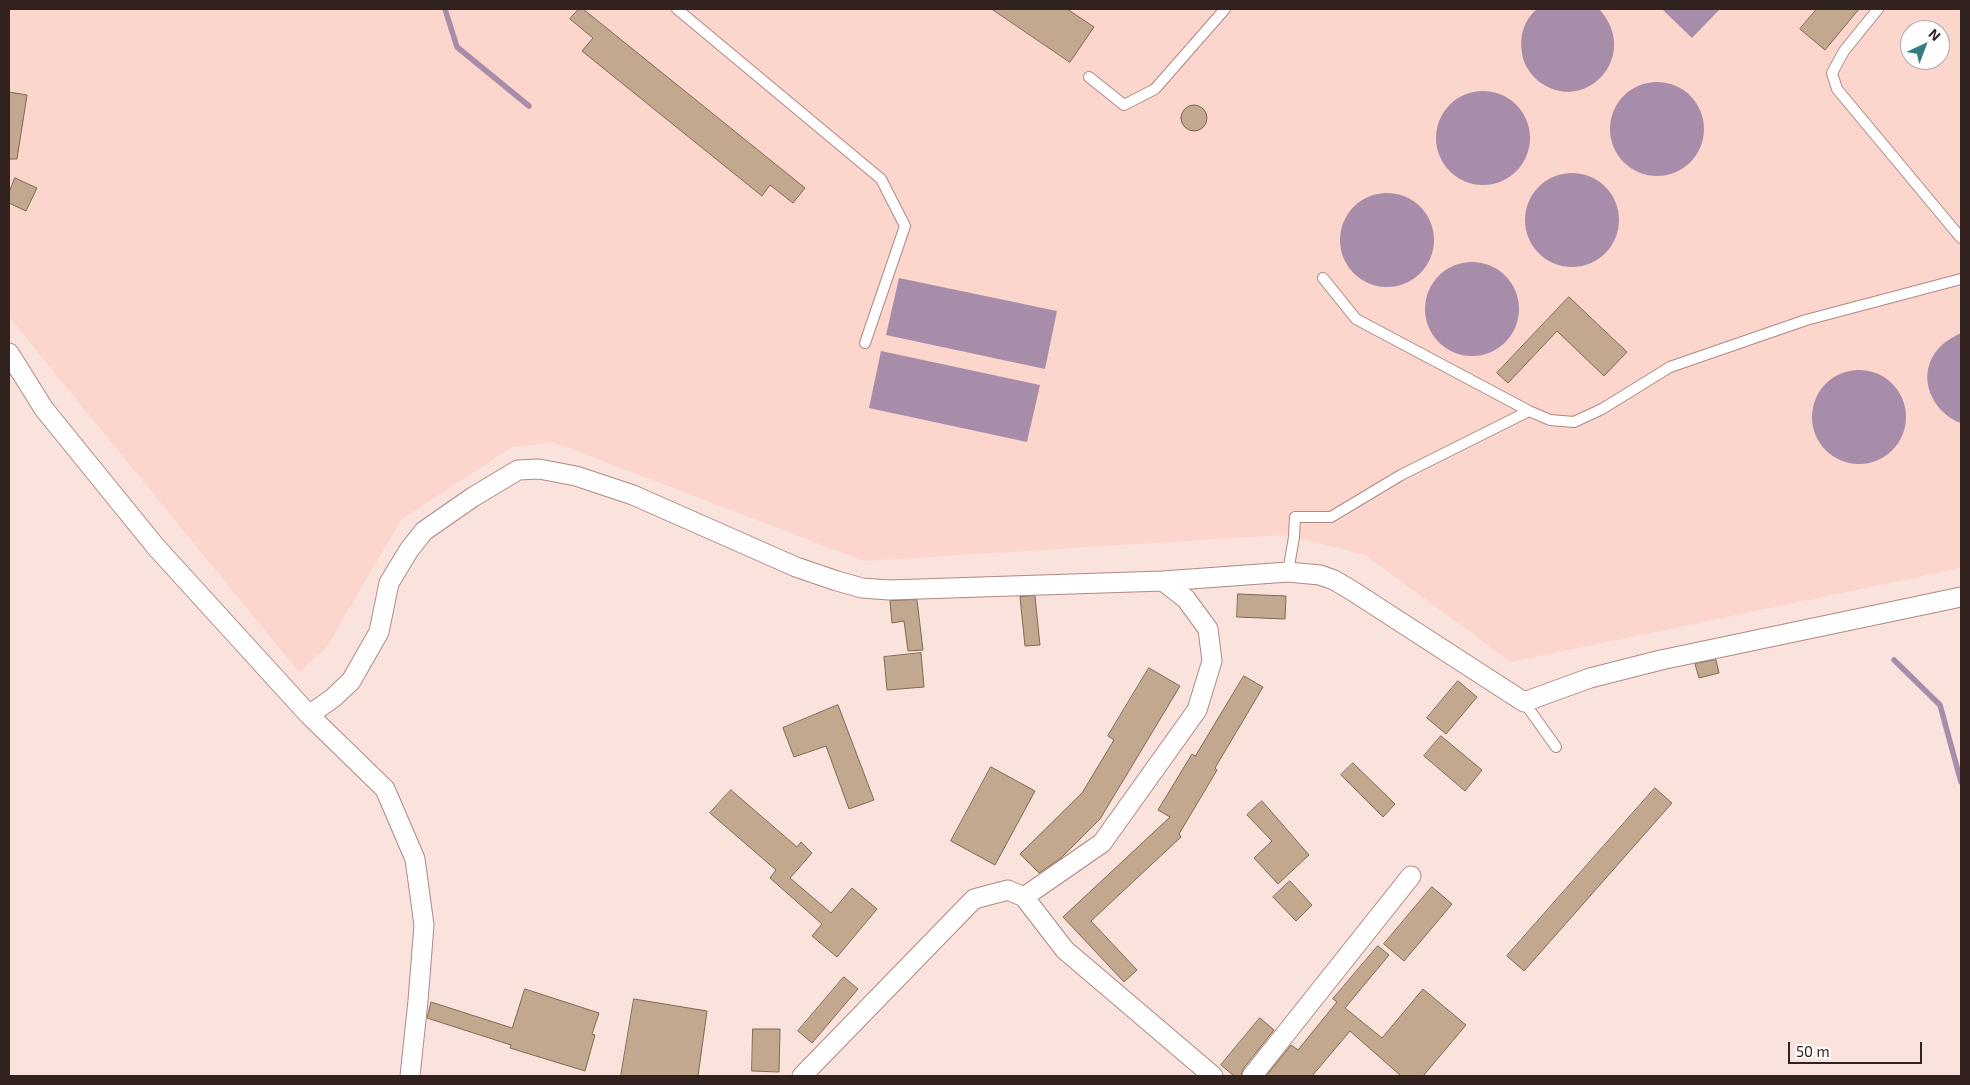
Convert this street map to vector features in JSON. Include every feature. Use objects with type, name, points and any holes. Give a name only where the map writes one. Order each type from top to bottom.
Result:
[{"type":"street","points":[[9,353],[44,409],[156,547],[310,715],[386,789],[415,859],[424,925],[410,1076]]},
{"type":"street","points":[[310,715],[334,698],[351,680],[379,632],[389,583],[409,550],[424,531],[473,497],[518,470],[539,469],[558,471],[633,495],[796,566],[862,588],[889,590],[1163,581],[1288,572],[1320,575],[1334,580],[1524,702],[1590,678],[1661,660],[1961,597]]},
{"type":"street","points":[[1024,897],[1102,843],[1197,710],[1212,661],[1208,629],[1186,599],[1163,581]]},
{"type":"street","points":[[1252,1076],[1411,876]]},
{"type":"street","points":[[802,1076],[974,899],[1008,890],[1024,897],[1065,950],[1213,1076]]},
{"type":"lane","points":[[677,9],[881,179],[905,226],[865,343]]},
{"type":"lane","points":[[1089,77],[1124,105],[1155,89],[1225,9]]},
{"type":"lane","points":[[1878,9],[1844,50],[1832,73],[1836,89],[1961,238]]},
{"type":"lane","points":[[1323,278],[1356,319],[1529,411],[1550,420],[1574,422],[1602,409],[1670,367],[1806,320],[1961,279]]},
{"type":"lane","points":[[1288,572],[1294,537],[1295,517],[1331,517],[1401,475],[1529,411]]},
{"type":"lane","points":[[1524,702],[1556,747]]},
{"type":"shaded area","points":[[9,9],[1961,9],[1961,568],[1511,662],[1365,555],[1294,537],[1284,535],[864,561],[553,442],[512,447],[401,520],[326,648],[299,672],[9,317]]},
{"type":"shaded area","points":[[1537,9],[1599,9],[1611,27],[1614,46],[1611,63],[1601,77],[1588,87],[1571,92],[1554,89],[1533,76],[1524,60],[1521,40],[1526,23]]},
{"type":"shaded area","points":[[1662,9],[1720,9],[1692,38]]},
{"type":"shaded area","points":[[1657,82],[1675,86],[1690,96],[1700,111],[1704,129],[1700,147],[1690,162],[1675,172],[1657,176],[1639,172],[1624,162],[1614,147],[1610,129],[1614,111],[1624,96],[1639,86]]},
{"type":"shaded area","points":[[1483,91],[1501,95],[1516,105],[1526,120],[1530,138],[1526,156],[1516,171],[1501,181],[1483,185],[1465,181],[1450,171],[1440,156],[1436,138],[1440,120],[1450,105],[1465,95]]},
{"type":"shaded area","points":[[1572,173],[1590,177],[1605,187],[1615,202],[1619,220],[1615,238],[1605,253],[1590,263],[1572,267],[1554,263],[1539,253],[1529,238],[1525,220],[1529,202],[1539,187],[1554,177]]},
{"type":"shaded area","points":[[1387,193],[1405,197],[1420,207],[1430,222],[1434,240],[1430,258],[1420,273],[1405,283],[1387,287],[1369,283],[1354,273],[1344,258],[1340,240],[1344,222],[1354,207],[1369,197]]},
{"type":"shaded area","points":[[1472,262],[1490,266],[1505,276],[1515,291],[1519,309],[1515,327],[1505,342],[1490,352],[1472,356],[1454,352],[1439,342],[1429,327],[1425,309],[1429,291],[1439,276],[1454,266]]},
{"type":"shaded area","points":[[899,278],[1057,311],[1045,369],[886,335]]},
{"type":"shaded area","points":[[1961,333],[1961,423],[1950,418],[1935,401],[1930,391],[1928,369],[1932,358],[1939,348],[1946,341]]},
{"type":"shaded area","points":[[881,351],[1040,385],[1027,442],[869,408]]},
{"type":"shaded area","points":[[1859,370],[1877,374],[1892,384],[1902,399],[1906,417],[1902,435],[1892,450],[1877,460],[1859,464],[1841,460],[1826,450],[1816,435],[1812,417],[1816,399],[1826,384],[1841,374]]},
{"type":"building","points":[[579,9],[583,9],[805,188],[793,203],[770,185],[762,196],[582,51],[593,38],[570,19]]},
{"type":"building","points":[[992,9],[1067,9],[1094,27],[1070,62]]},
{"type":"building","points":[[1817,9],[1859,9],[1825,50],[1800,29]]},
{"type":"building","points":[[9,92],[27,95],[17,159],[9,159]]},
{"type":"building","points":[[1194,105],[1203,109],[1207,118],[1203,127],[1194,131],[1185,127],[1181,118],[1185,109]]},
{"type":"building","points":[[15,178],[37,188],[26,211],[9,203],[9,193]]},
{"type":"building","points":[[1569,297],[1627,352],[1604,376],[1557,331],[1508,383],[1497,373]]},
{"type":"building","points":[[1238,594],[1286,596],[1285,619],[1237,617]]},
{"type":"building","points":[[1035,596],[1040,645],[1025,646],[1020,597]]},
{"type":"building","points":[[917,600],[923,650],[908,651],[904,621],[892,623],[890,601]]},
{"type":"building","points":[[921,653],[924,687],[887,690],[884,657]]},
{"type":"building","points":[[1716,660],[1719,673],[1699,678],[1695,664]]},
{"type":"building","points":[[1149,668],[1180,686],[1100,819],[1061,858],[1039,873],[1020,854],[1082,793],[1114,740],[1108,736]]},
{"type":"building","points":[[1244,676],[1263,687],[1215,768],[1217,770],[1179,834],[1181,837],[1091,921],[1137,970],[1124,982],[1063,917],[1170,817],[1158,810],[1192,754],[1195,756]]},
{"type":"building","points":[[1458,681],[1477,697],[1446,734],[1427,718]]},
{"type":"building","points":[[838,705],[874,800],[849,809],[826,746],[794,757],[783,728]]},
{"type":"building","points":[[1441,736],[1482,770],[1465,791],[1424,756]]},
{"type":"building","points":[[1353,763],[1395,804],[1383,817],[1341,775]]},
{"type":"building","points":[[991,767],[1035,791],[995,865],[951,841]]},
{"type":"building","points":[[1655,788],[1672,803],[1524,971],[1507,956]]},
{"type":"building","points":[[731,790],[797,847],[801,842],[812,853],[790,878],[831,913],[852,888],[877,909],[837,957],[812,936],[822,924],[770,878],[776,870],[710,813]]},
{"type":"building","points":[[1262,801],[1309,855],[1278,884],[1254,858],[1272,841],[1247,815]]},
{"type":"building","points":[[1290,881],[1312,905],[1296,921],[1273,897]]},
{"type":"building","points":[[1432,887],[1452,904],[1404,961],[1384,944]]},
{"type":"building","points":[[1378,946],[1389,955],[1345,1008],[1382,1038],[1423,989],[1466,1025],[1423,1076],[1401,1076],[1350,1031],[1312,1076],[1266,1076],[1291,1045],[1298,1050],[1337,1002],[1333,999]]},
{"type":"building","points":[[844,977],[858,989],[812,1043],[798,1031]]},
{"type":"building","points":[[525,989],[599,1013],[592,1034],[595,1035],[585,1071],[510,1048],[511,1045],[427,1018],[431,1002],[512,1028]]},
{"type":"building","points":[[634,999],[707,1011],[698,1076],[621,1076]]},
{"type":"building","points":[[1260,1018],[1274,1030],[1243,1069],[1241,1076],[1234,1076],[1221,1065]]},
{"type":"building","points":[[753,1029],[780,1029],[779,1072],[752,1071]]},
{"type":"waterway","points":[[445,9],[457,47],[529,106]]},
{"type":"waterway","points":[[1894,660],[1940,705],[1961,782]]}]
